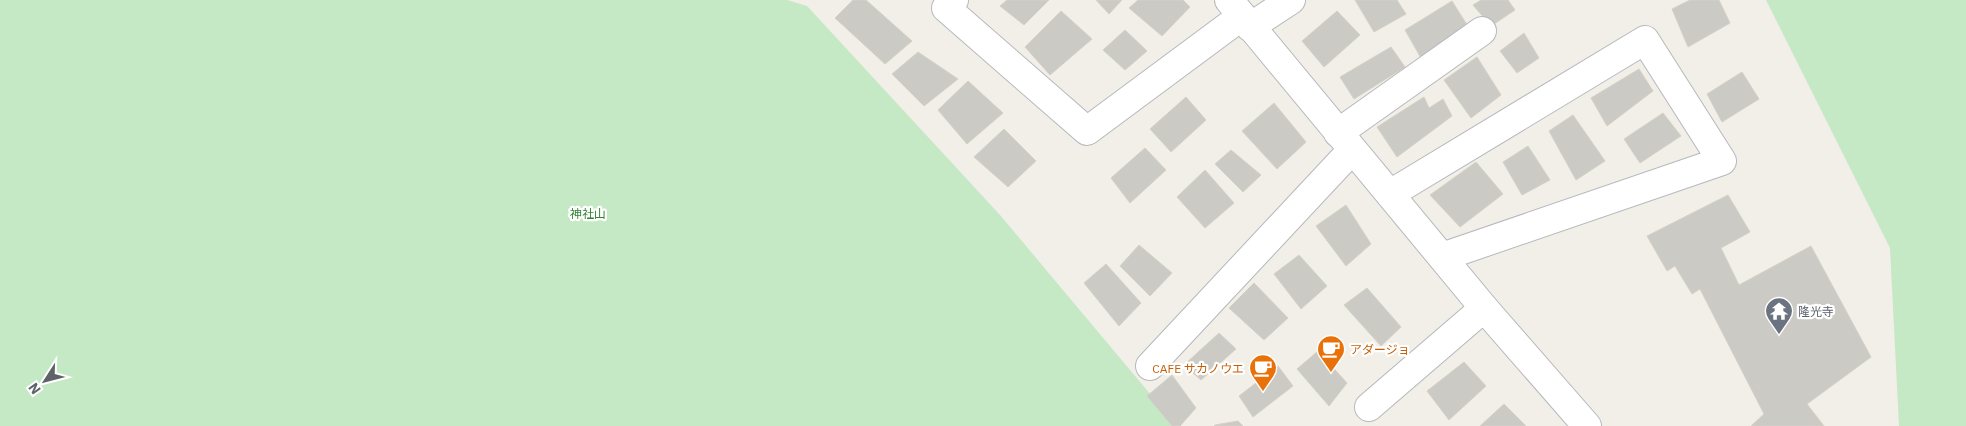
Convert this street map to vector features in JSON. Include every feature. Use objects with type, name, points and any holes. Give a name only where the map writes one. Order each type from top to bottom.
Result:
[{"type":"street","points":[[954,0],[946,8],[1087,131],[1240,14],[1291,0]]},
{"type":"street","points":[[1240,14],[1484,308],[1587,426]]},
{"type":"street","points":[[1150,366],[1345,142],[1482,31]]},
{"type":"street","points":[[1390,194],[1645,40],[1722,161],[1442,257]]},
{"type":"street","points":[[1369,407],[1484,308]]},
{"type":"green space","name":"神社山","points":[[0,0],[787,0],[807,6],[1000,215],[1177,426],[0,426]]},
{"type":"green space","points":[[1766,0],[1966,0],[1966,426],[1899,426],[1890,248]]},
{"type":"building","points":[[853,0],[866,0],[912,41],[885,64],[835,18]]},
{"type":"building","points":[[1007,0],[1049,0],[1024,25],[1000,6]]},
{"type":"building","points":[[1096,0],[1122,0],[1109,14]]},
{"type":"building","points":[[1138,0],[1183,0],[1190,7],[1162,36],[1129,8]]},
{"type":"building","points":[[1355,0],[1397,0],[1406,14],[1374,32]]},
{"type":"building","points":[[1481,0],[1508,0],[1515,10],[1491,26],[1473,5]]},
{"type":"building","points":[[1690,0],[1719,0],[1730,23],[1688,47],[1672,9]]},
{"type":"building","points":[[1452,1],[1469,28],[1421,58],[1405,30]]},
{"type":"building","points":[[1061,11],[1092,39],[1050,75],[1025,47]]},
{"type":"building","points":[[1337,11],[1360,35],[1324,67],[1302,41]]},
{"type":"building","points":[[1125,30],[1147,51],[1125,70],[1103,50]]},
{"type":"building","points":[[1524,33],[1539,58],[1517,73],[1500,51]]},
{"type":"building","points":[[1391,47],[1405,67],[1354,99],[1340,77]]},
{"type":"building","points":[[918,52],[958,79],[924,106],[892,74]]},
{"type":"building","points":[[1477,57],[1501,95],[1471,118],[1444,80]]},
{"type":"building","points":[[1639,69],[1653,91],[1607,126],[1591,98]]},
{"type":"building","points":[[1742,72],[1759,99],[1722,122],[1707,94]]},
{"type":"building","points":[[968,81],[1003,113],[967,144],[938,110]]},
{"type":"building","points":[[1186,97],[1206,120],[1171,152],[1150,129]]},
{"type":"building","points":[[1424,97],[1429,108],[1443,99],[1452,116],[1397,157],[1377,127]]},
{"type":"building","points":[[1274,103],[1306,142],[1277,169],[1242,131]]},
{"type":"building","points":[[1663,113],[1681,136],[1640,163],[1624,139]]},
{"type":"building","points":[[1573,115],[1605,161],[1576,180],[1549,131]]},
{"type":"building","points":[[1004,129],[1036,161],[1008,187],[974,157]]},
{"type":"building","points":[[1528,146],[1550,180],[1522,195],[1503,162]]},
{"type":"building","points":[[1145,148],[1166,170],[1130,203],[1111,178]]},
{"type":"building","points":[[1231,150],[1261,175],[1243,192],[1215,164]]},
{"type":"building","points":[[1476,162],[1503,194],[1460,227],[1430,195]]},
{"type":"building","points":[[1205,170],[1234,203],[1205,228],[1177,197]]},
{"type":"building","points":[[1728,195],[1750,232],[1721,248],[1739,285],[1811,246],[1871,357],[1807,404],[1824,426],[1751,426],[1764,414],[1700,289],[1692,294],[1675,266],[1667,271],[1647,236]]},
{"type":"building","points":[[1346,205],[1371,244],[1346,266],[1316,226]]},
{"type":"building","points":[[1139,245],[1172,273],[1150,296],[1120,266]]},
{"type":"building","points":[[1299,255],[1327,286],[1301,309],[1274,274]]},
{"type":"building","points":[[1106,264],[1141,303],[1119,326],[1084,283]]},
{"type":"building","points":[[1254,283],[1288,318],[1264,340],[1229,308]]},
{"type":"building","points":[[1367,288],[1401,327],[1381,346],[1344,305]]},
{"type":"building","points":[[1219,333],[1236,349],[1201,380],[1184,365]]},
{"type":"building","points":[[1318,351],[1347,383],[1329,406],[1297,369]]},
{"type":"building","points":[[1464,362],[1486,386],[1449,420],[1427,391]]},
{"type":"building","points":[[1278,366],[1293,386],[1253,417],[1239,396]]},
{"type":"building","points":[[1172,375],[1196,408],[1180,426],[1172,426],[1147,396]]},
{"type":"building","points":[[1504,404],[1526,426],[1480,426]]},
{"type":"building","points":[[1238,421],[1243,426],[1214,426],[1215,425]]},
{"type":"place","name":"隆光寺","points":[[1779,335]]},
{"type":"place","name":"アダージョ","points":[[1331,373]]},
{"type":"place","name":"CAFE サカノウエ","points":[[1263,392]]}]
